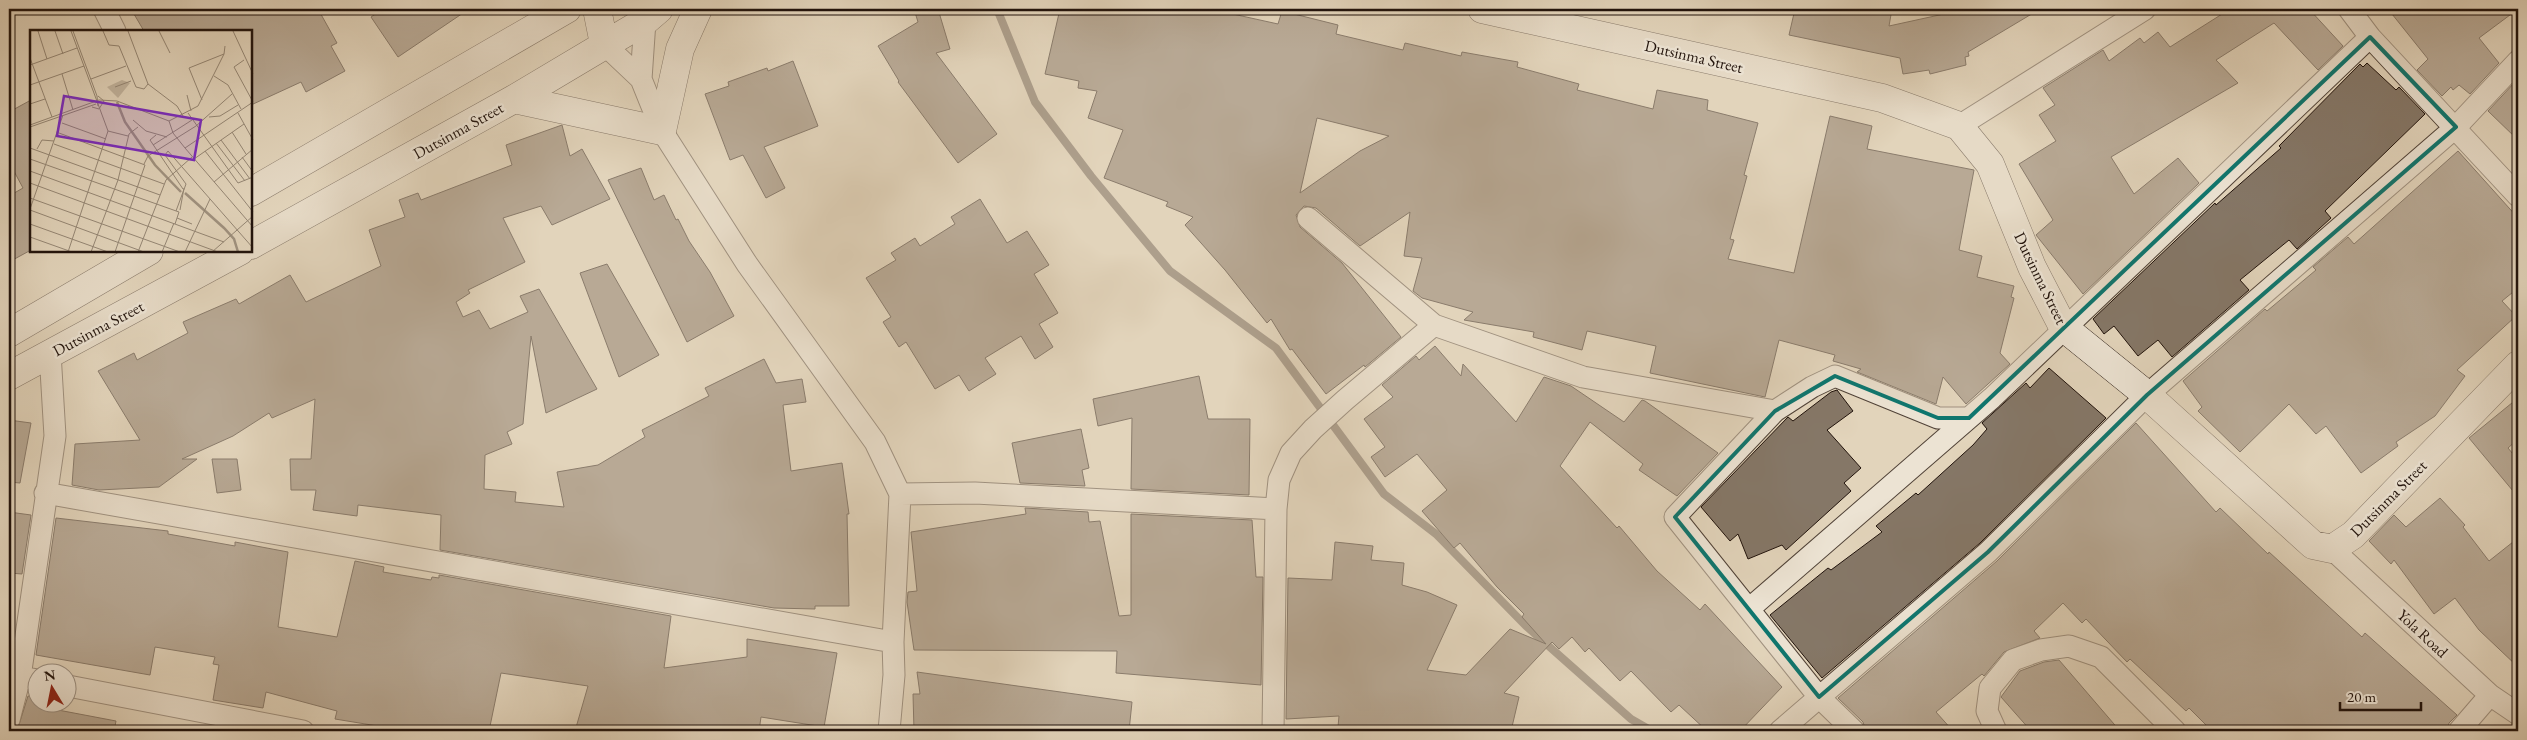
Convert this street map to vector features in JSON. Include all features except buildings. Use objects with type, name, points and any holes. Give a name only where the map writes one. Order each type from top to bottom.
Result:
[{"type":"street","points":[[104,9],[115,30]]},
{"type":"street","points":[[252,191],[541,18],[567,9]]},
{"type":"street","points":[[597,9],[604,44],[641,79],[662,131],[747,264],[875,442],[900,494],[893,642],[894,675],[889,731]]},
{"type":"street","points":[[662,131],[680,49],[698,9]]},
{"type":"street","name":"Dutsinma Street","points":[[1482,9],[1882,98],[1959,126],[1990,164],[2032,267],[2063,327],[2147,396],[2312,545],[2332,549],[2353,535],[2518,365]]},
{"type":"street","points":[[1959,126],[2145,9]]},
{"type":"street","points":[[2349,9],[2370,36],[2518,196]]},
{"type":"street","points":[[641,79],[649,13]]},
{"type":"street","name":"Dutsinma Street","points":[[252,244],[514,99],[604,44],[649,13]]},
{"type":"street","points":[[1750,609],[1969,418],[2370,36]]},
{"type":"street","points":[[1780,731],[1988,552],[2147,396],[2456,127],[2518,61]]},
{"type":"street","points":[[514,99],[662,131]]},
{"type":"street","points":[[1308,218],[1434,326],[1583,377],[1775,411]]},
{"type":"street","points":[[9,333],[147,252]]},
{"type":"street","name":"Dutsinma Street","points":[[9,376],[238,252]]},
{"type":"street","points":[[1273,731],[1276,510],[1279,480],[1291,453],[1313,429],[1434,326]]},
{"type":"street","points":[[30,662],[45,493],[55,436],[50,353]]},
{"type":"street","points":[[1854,731],[1820,697],[1675,516],[1775,411],[1812,387],[1835,376],[1938,418],[1969,418]]},
{"type":"street","points":[[45,493],[893,642]]},
{"type":"street","points":[[900,494],[975,493],[1276,510]]},
{"type":"street","name":"Yola Road","points":[[2332,549],[2490,695],[2518,714]]},
{"type":"street","points":[[1996,731],[1987,711],[1990,688],[2013,660],[2040,650],[2069,646],[2101,657],[2175,731]]},
{"type":"street","points":[[9,720],[28,681]]},
{"type":"street","points":[[78,688],[303,731]]},
{"type":"street","points":[[2460,731],[2490,695]]},
{"type":"highlighted area","points":[[2370,37],[2456,127],[2147,395],[1988,552],[1819,697],[1675,517],[1775,411],[1835,376],[1938,418],[1969,418]]},
{"type":"waterway","points":[[997,9],[1035,102],[1091,176],[1170,271],[1276,348],[1384,494],[1436,534],[1526,626],[1631,719],[1652,731]]}]
